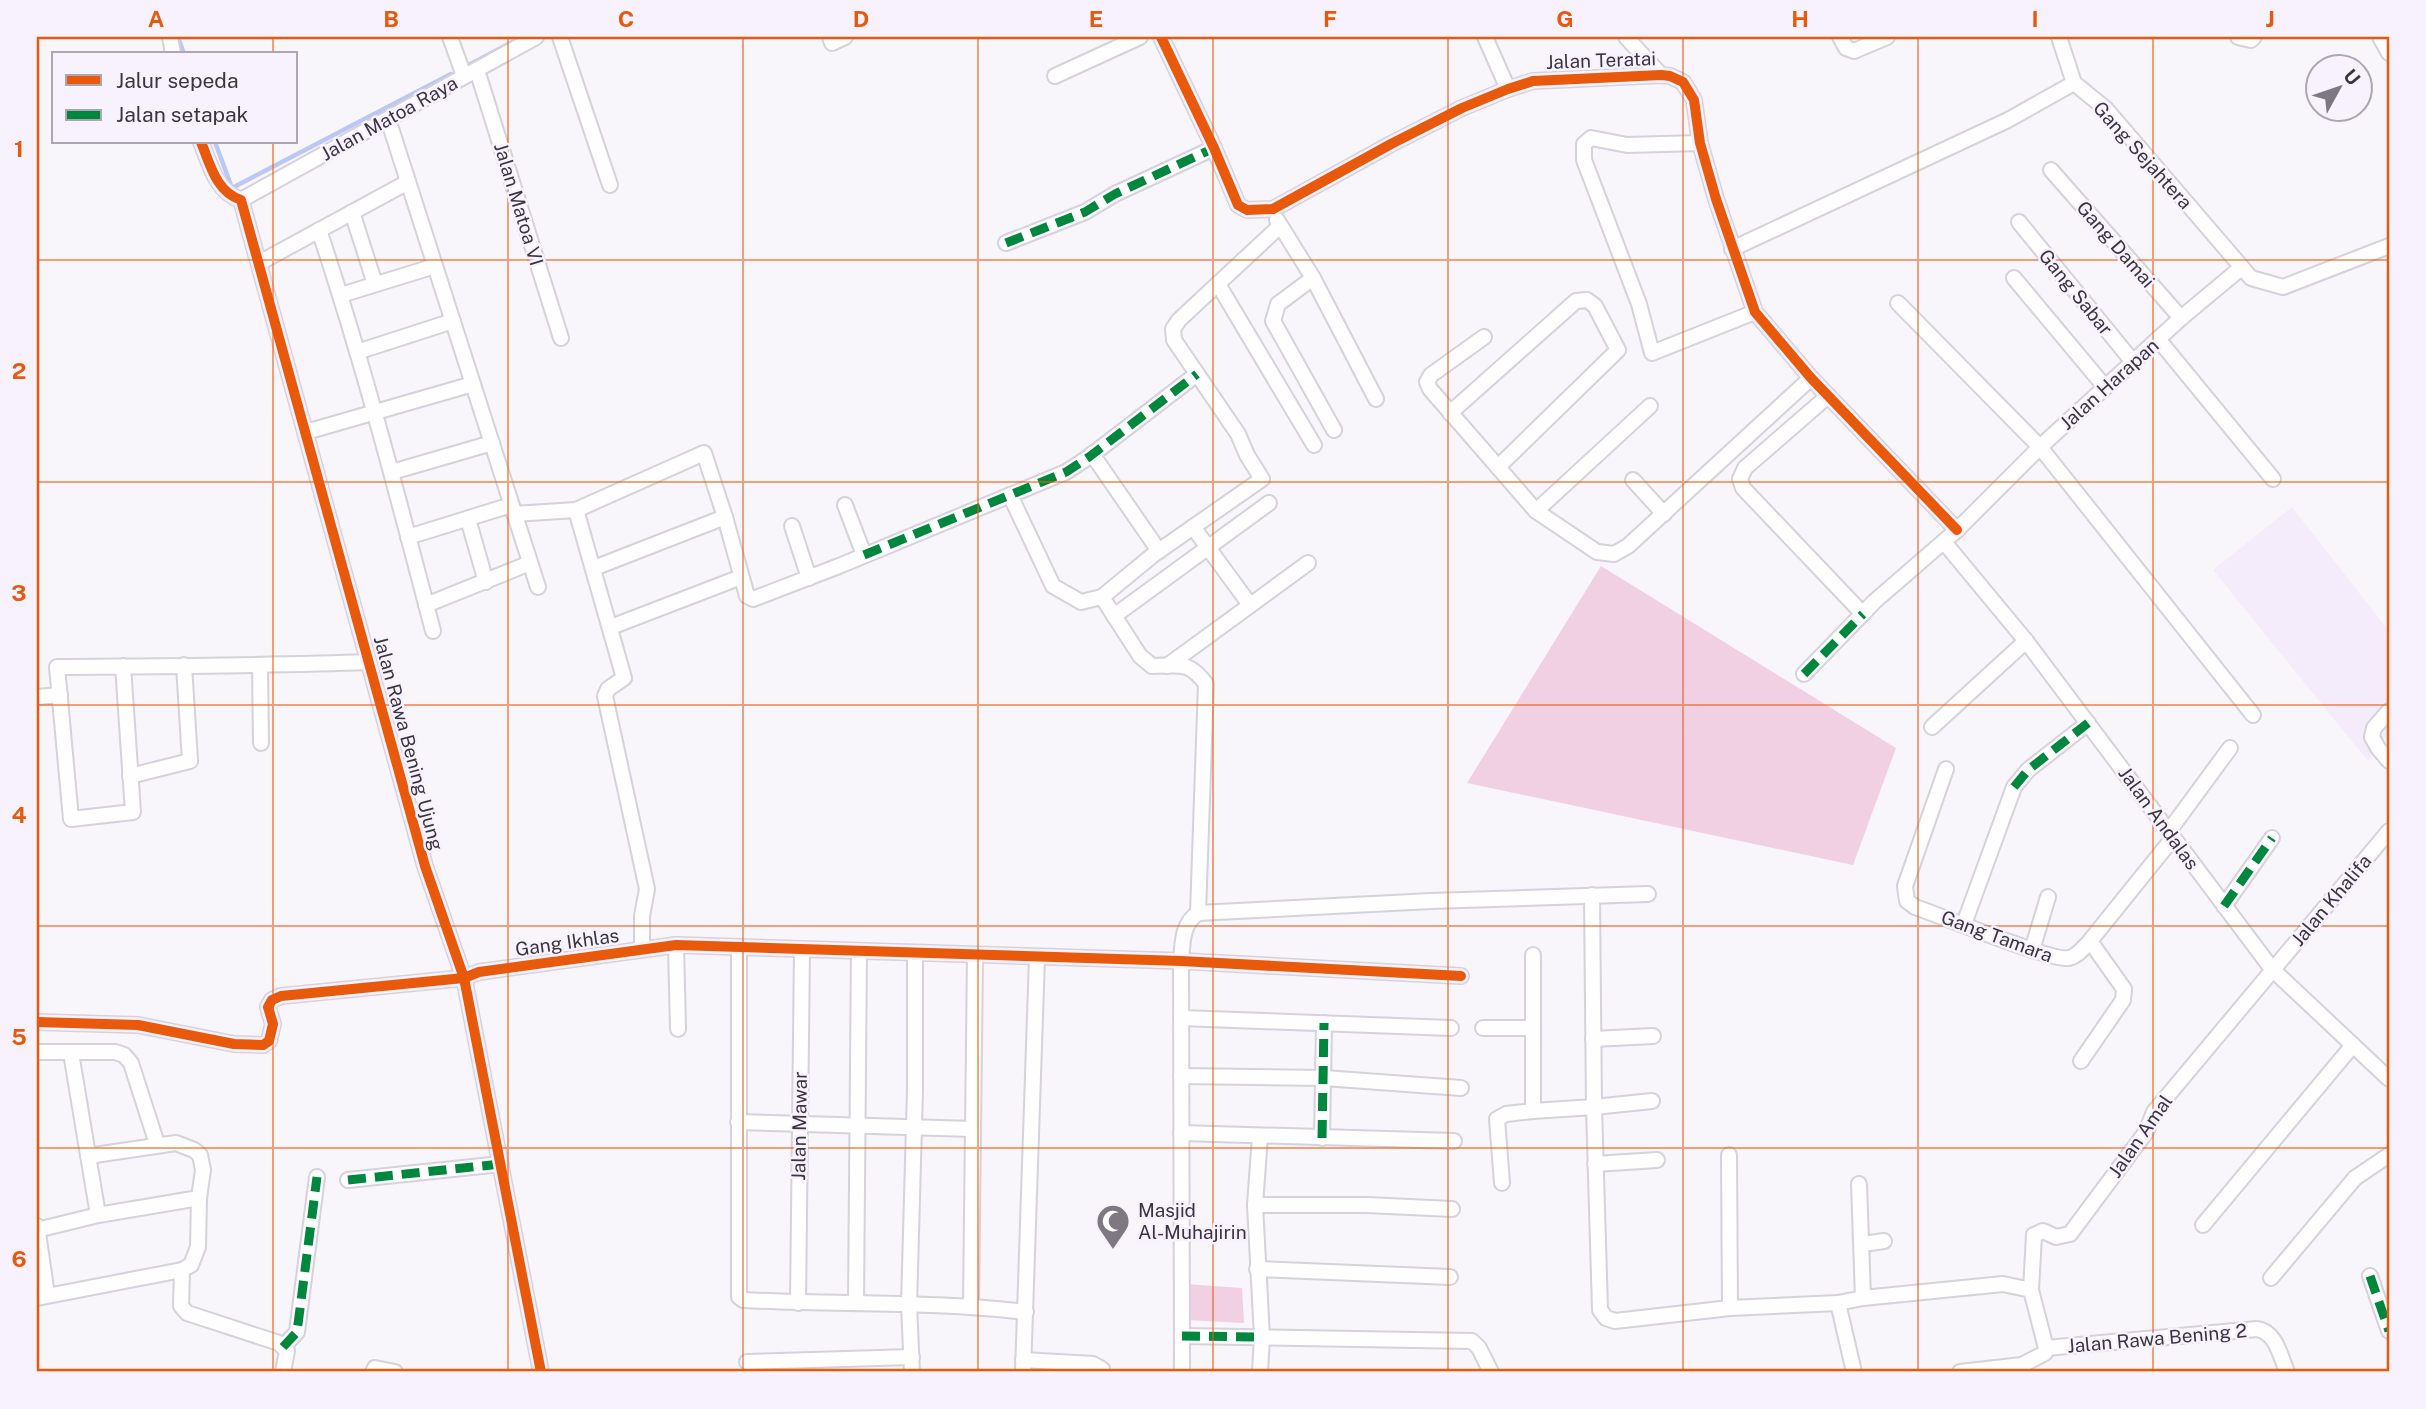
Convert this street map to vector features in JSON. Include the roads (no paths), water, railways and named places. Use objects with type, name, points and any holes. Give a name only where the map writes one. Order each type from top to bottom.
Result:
[{"type":"street","name":"Jalan Matoa VI","points":[[450,37],[471,73],[561,338]]},
{"type":"street","name":"Jalan Matoa Raya","points":[[241,200],[536,37]]},
{"type":"street","points":[[560,37],[610,185]]},
{"type":"street","points":[[1055,76],[1140,37]]},
{"type":"street","points":[[1161,37],[1238,205],[1248,210],[1273,209],[1280,226],[1313,278],[1376,399]]},
{"type":"street","points":[[1485,37],[1508,89]]},
{"type":"street","points":[[1626,37],[1661,75]]},
{"type":"street","points":[[1840,37],[1846,48],[1854,51],[1887,37]]},
{"type":"street","points":[[1732,249],[2008,120],[2074,83],[2059,37]]},
{"type":"street","points":[[2238,37],[2251,40],[2254,37]]},
{"type":"street","points":[[2382,38],[2389,53]]},
{"type":"street","name":"Jalan Teratai","points":[[1273,209],[1391,144],[1462,108],[1508,89],[1533,81],[1670,75],[1683,82],[1694,100],[1700,143],[1732,249],[1755,312],[1811,378],[1956,530]]},
{"type":"street","name":"Gang Sejahtera","points":[[2074,83],[2106,109],[2241,268]]},
{"type":"street","points":[[387,119],[538,587]]},
{"type":"street","points":[[1700,143],[1627,145],[1591,138],[1584,144],[1584,160],[1639,304],[1652,353],[1755,312]]},
{"type":"street","points":[[202,144],[219,186],[232,197],[241,200]]},
{"type":"street","points":[[1006,243],[1085,212],[1115,194],[1214,148]]},
{"type":"street","name":"Gang Damai","points":[[2051,170],[2181,318]]},
{"type":"street","points":[[259,263],[408,182]]},
{"type":"street","name":"Jalan Rawa Bening Ujung","points":[[241,200],[425,866],[464,978],[541,1372]]},
{"type":"street","points":[[352,212],[375,284]]},
{"type":"street","name":"Gang Sabar","points":[[2019,222],[2133,362]]},
{"type":"street","points":[[1010,495],[1054,586],[1081,602],[1102,597],[1159,551],[1262,480],[1238,434],[1174,340],[1173,329],[1179,320],[1280,226]]},
{"type":"street","points":[[319,230],[341,295],[392,472],[433,631]]},
{"type":"street","points":[[2241,268],[2251,278],[2283,287],[2389,246]]},
{"type":"street","points":[[341,295],[435,266]]},
{"type":"street","name":"Jalan Harapan","points":[[1804,674],[1863,614],[1944,542],[2039,447],[2181,318],[2241,268]]},
{"type":"street","points":[[1313,278],[1278,304],[1273,321],[1334,430]]},
{"type":"street","points":[[2014,278],[2105,387]]},
{"type":"street","points":[[1218,284],[1314,445]]},
{"type":"street","points":[[1450,413],[1576,302],[1587,300],[1595,306],[1618,350],[1497,467]]},
{"type":"street","points":[[1898,303],[2039,447],[2253,715]]},
{"type":"street","points":[[357,352],[453,321]]},
{"type":"street","points":[[1484,337],[1431,375],[1427,382],[1430,390],[1536,511],[1597,552],[1614,554],[1628,546],[1811,378]]},
{"type":"street","points":[[2158,339],[2273,479]]},
{"type":"street","points":[[408,537],[513,509],[576,510],[702,452],[725,517],[747,596],[753,599],[1066,472],[1197,374]]},
{"type":"street","points":[[306,432],[473,384]]},
{"type":"street","points":[[1828,396],[1745,468],[1740,479],[1743,488],[1863,614]]},
{"type":"street","points":[[1536,511],[1650,405]]},
{"type":"street","points":[[392,472],[492,443]]},
{"type":"street","points":[[1092,454],[1159,551]]},
{"type":"street","points":[[1633,480],[1664,514]]},
{"type":"street","points":[[1114,616],[1269,503]]},
{"type":"street","points":[[845,505],[864,555]]},
{"type":"street","points":[[576,510],[624,678],[608,689],[605,695],[647,889],[642,916],[642,949]]},
{"type":"street","points":[[594,568],[725,517]]},
{"type":"street","points":[[468,519],[486,582]]},
{"type":"street","points":[[792,526],[809,578]]},
{"type":"street","points":[[1193,527],[1250,605]]},
{"type":"street","name":"Jalan Andalas","points":[[1944,542],[2026,641],[2272,969],[2389,1079]]},
{"type":"street","points":[[426,605],[530,563]]},
{"type":"street","points":[[1167,666],[1308,563]]},
{"type":"street","points":[[611,627],[741,577]]},
{"type":"street","points":[[1102,597],[1140,656],[1152,666],[1185,666],[1195,670],[1206,684],[1198,913]]},
{"type":"street","points":[[1932,727],[2026,641]]},
{"type":"street","points":[[123,666],[132,812],[71,819],[57,667],[184,665],[260,666],[369,662]]},
{"type":"street","points":[[130,776],[190,761],[184,665]]},
{"type":"street","points":[[260,666],[261,743]]},
{"type":"street","points":[[37,697],[60,695]]},
{"type":"street","points":[[2389,711],[2374,728],[2372,737],[2389,761]]},
{"type":"street","points":[[1964,924],[2014,787],[2028,770],[2088,723]]},
{"type":"street","name":"Gang Tamara","points":[[1946,769],[1905,886],[1907,901],[1915,907],[2032,950],[2068,959],[2076,956],[2090,941],[2171,835],[2230,748]]},
{"type":"street","name":"Jalan Khalifa","points":[[2272,969],[2389,831]]},
{"type":"street","points":[[2224,906],[2272,838]]},
{"type":"street","points":[[1182,1372],[1181,961],[1185,925],[1198,913],[1431,901],[1648,894]]},
{"type":"street","points":[[1592,895],[1595,1164],[1601,1310],[1606,1318],[1615,1321],[1730,1308],[1838,1303],[1863,1298],[2003,1284],[2031,1290]]},
{"type":"street","points":[[2032,950],[2048,897]]},
{"type":"street","points":[[2081,1061],[2123,1000],[2124,989],[2090,941]]},
{"type":"street","points":[[676,945],[678,1029]]},
{"type":"street","name":"Gang Ikhlas","points":[[37,1022],[138,1025],[234,1044],[263,1045],[269,1041],[273,1024],[268,1007],[272,1000],[281,996],[464,978],[479,972],[676,945],[1181,961],[1461,975]]},
{"type":"street","points":[[739,947],[739,1297],[743,1300],[798,1303],[971,1305],[1026,1311]]},
{"type":"street","name":"Jalan Mawar","points":[[798,1303],[802,949]]},
{"type":"street","points":[[856,1302],[859,951]]},
{"type":"street","points":[[747,1362],[912,1365],[909,1305],[915,953]]},
{"type":"street","points":[[971,1305],[975,955]]},
{"type":"street","points":[[1533,955],[1533,1111]]},
{"type":"street","points":[[1037,957],[1023,1366],[1093,1364],[1102,1368],[1102,1372]]},
{"type":"street","name":"Jalan Amal","points":[[2031,1290],[2034,1235],[2043,1231],[2056,1237],[2070,1234],[2146,1132],[2154,1112],[2272,969]]},
{"type":"street","points":[[1181,1018],[1451,1028]]},
{"type":"street","points":[[1322,1138],[1324,1023]]},
{"type":"street","points":[[1483,1028],[1532,1028]]},
{"type":"street","points":[[1593,1039],[1653,1036]]},
{"type":"street","points":[[2203,1225],[2353,1045]]},
{"type":"street","points":[[37,1052],[115,1052],[124,1055],[131,1063],[156,1144]]},
{"type":"street","points":[[71,1053],[99,1215]]},
{"type":"street","points":[[1181,1076],[1324,1078],[1461,1088]]},
{"type":"street","points":[[1502,1183],[1497,1119],[1506,1114],[1652,1101]]},
{"type":"street","points":[[738,1122],[973,1129]]},
{"type":"street","points":[[1181,1133],[1454,1141]]},
{"type":"street","points":[[1260,1136],[1255,1205],[1262,1337],[1260,1372]]},
{"type":"street","points":[[88,1156],[156,1144],[176,1143],[194,1150],[200,1155],[203,1170],[199,1198],[198,1247],[191,1265],[182,1270],[42,1296],[37,1228],[199,1198]]},
{"type":"street","points":[[1729,1155],[1730,1308]]},
{"type":"street","points":[[2271,1278],[2355,1178],[2389,1155]]},
{"type":"street","points":[[1595,1164],[1657,1160]]},
{"type":"street","points":[[348,1180],[501,1164]]},
{"type":"street","points":[[283,1347],[297,1332],[317,1177]]},
{"type":"street","points":[[1860,1184],[1863,1298]]},
{"type":"street","points":[[1255,1205],[1367,1205],[1451,1209]]},
{"type":"street","points":[[1863,1244],[1884,1241]]},
{"type":"street","points":[[1258,1269],[1450,1277]]},
{"type":"street","points":[[182,1270],[181,1306],[187,1313],[279,1343],[287,1351],[283,1372]]},
{"type":"street","points":[[2370,1276],[2389,1331]]},
{"type":"street","name":"Jalan Rawa Bening 2","points":[[2031,1290],[2046,1348],[2257,1329],[2266,1331],[2274,1339],[2287,1372]]},
{"type":"street","points":[[1838,1303],[1854,1372]]},
{"type":"street","points":[[1182,1336],[1472,1341],[1479,1348],[1491,1372]]},
{"type":"street","points":[[1960,1372],[2022,1365],[2045,1353],[2046,1348]]},
{"type":"street","points":[[373,1372],[375,1368],[395,1372]]},
{"type":"waterway","points":[[178,37],[183,52]]},
{"type":"waterway","points":[[463,68],[522,37]]},
{"type":"waterway","points":[[216,144],[232,188],[451,74]]},
{"type":"place","name":"Masjid Al-Muhajirin","points":[[1113,1251]]}]
